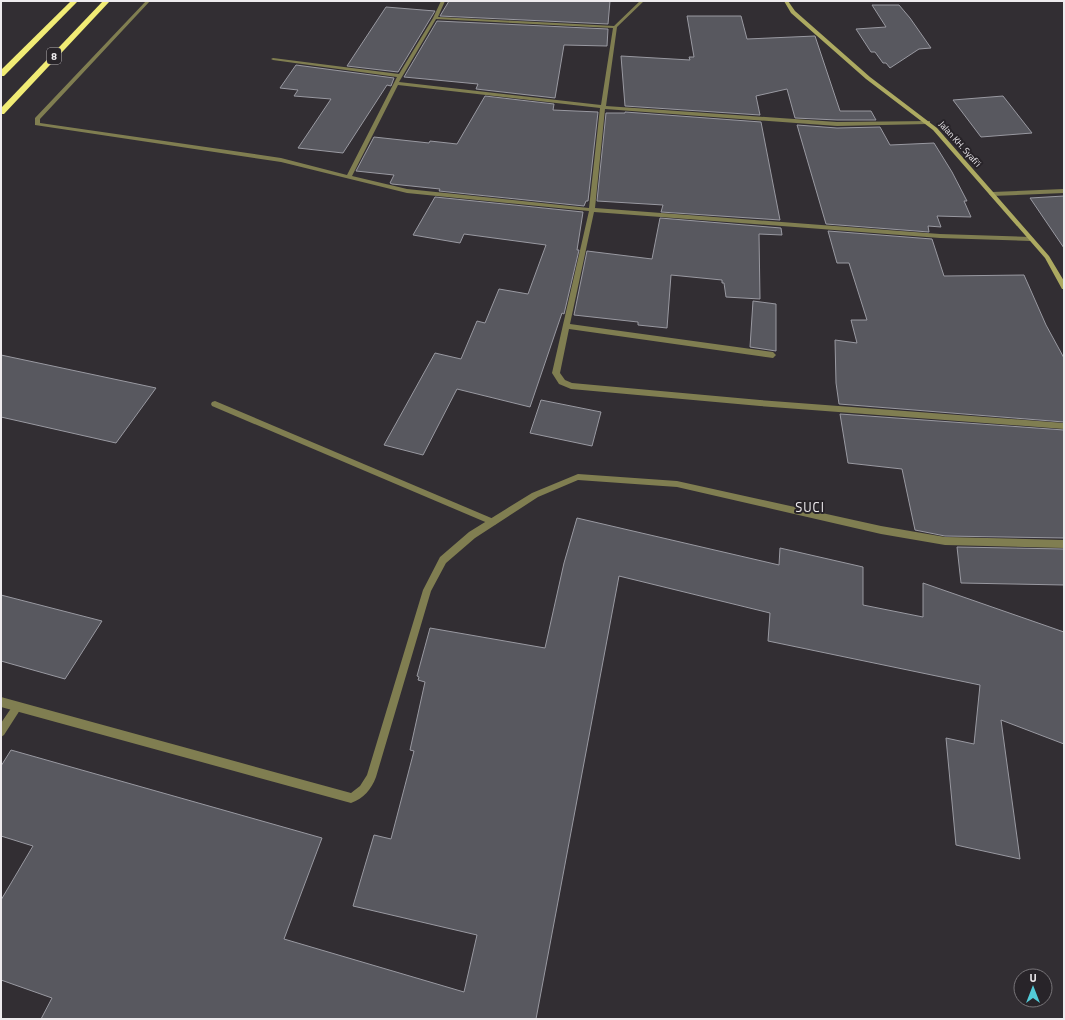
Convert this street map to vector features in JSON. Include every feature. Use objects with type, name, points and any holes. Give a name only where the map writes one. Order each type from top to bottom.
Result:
[{"type":"highway","name":"8","points":[[1,74],[75,1]]},
{"type":"highway","name":"8","points":[[1,112],[107,1]]},
{"type":"main road","name":"Jalan KH. Syafi'i","points":[[786,1],[793,12],[868,78],[928,122],[1047,257],[1062,280],[1064,287]]},
{"type":"street","points":[[148,1],[37,119],[37,124],[281,160],[407,191],[592,210],[940,236],[1031,239]]},
{"type":"street","points":[[349,176],[396,83],[435,18],[443,1]]},
{"type":"street","points":[[642,1],[615,27],[603,107],[592,210],[556,373],[562,382],[571,386],[760,403],[1064,426]]},
{"type":"street","points":[[435,18],[615,27]]},
{"type":"street","points":[[273,59],[400,76]]},
{"type":"street","points":[[396,83],[603,107],[837,124],[928,122]]},
{"type":"street","points":[[992,194],[1064,191]]},
{"type":"street","points":[[566,326],[773,355]]},
{"type":"street","points":[[215,404],[494,522]]},
{"type":"street","points":[[1,702],[351,798],[359,794],[365,788],[371,777],[427,590],[444,560],[472,535],[535,495],[578,476],[677,484],[880,530],[946,541],[1064,544]]},
{"type":"street","points":[[1,732],[17,707]]},
{"type":"building","points":[[449,1],[610,1],[608,24],[440,16]]},
{"type":"building","points":[[872,5],[899,5],[931,48],[919,49],[890,68],[886,63],[883,63],[875,52],[871,52],[856,29],[886,27]]},
{"type":"building","points":[[386,7],[435,11],[398,72],[347,66]]},
{"type":"building","points":[[687,16],[741,16],[747,39],[815,36],[840,111],[871,111],[876,120],[795,118],[787,89],[756,96],[760,115],[625,106],[621,56],[690,60],[689,57],[694,57]]},
{"type":"building","points":[[437,21],[608,29],[607,46],[564,45],[555,98],[476,89],[478,84],[404,77]]},
{"type":"building","points":[[296,65],[394,78],[391,86],[387,85],[343,153],[298,148],[331,99],[294,96],[298,90],[280,88]]},
{"type":"building","points":[[485,96],[554,104],[553,110],[598,112],[588,201],[586,201],[584,206],[439,191],[440,189],[392,184],[390,183],[394,175],[356,171],[374,137],[429,143],[430,141],[457,144]]},
{"type":"building","points":[[1003,96],[1032,133],[981,137],[953,100]]},
{"type":"building","points":[[625,112],[761,122],[780,220],[661,212],[663,205],[597,201],[606,113]]},
{"type":"building","points":[[797,125],[837,128],[880,127],[890,145],[934,143],[952,172],[967,201],[964,201],[971,217],[937,216],[941,227],[928,226],[929,232],[826,224]]},
{"type":"building","points":[[1064,196],[1064,248],[1030,198]]},
{"type":"building","points":[[435,197],[583,212],[577,250],[579,250],[564,314],[562,313],[530,407],[457,389],[423,455],[384,445],[435,353],[461,359],[477,321],[485,323],[499,289],[528,294],[546,245],[464,234],[460,243],[413,235]]},
{"type":"building","points":[[660,218],[781,228],[782,235],[759,234],[760,299],[726,297],[724,283],[722,283],[722,280],[671,275],[667,328],[638,325],[638,322],[574,315],[587,251],[652,259]]},
{"type":"building","points":[[828,231],[932,239],[944,276],[1024,275],[1046,325],[1064,358],[1064,422],[839,404],[836,383],[835,340],[857,343],[851,320],[867,320],[849,263],[837,263]]},
{"type":"building","points":[[753,301],[776,304],[776,351],[750,347]]},
{"type":"building","points":[[1,355],[156,388],[116,443],[1,417]]},
{"type":"building","points":[[541,400],[601,412],[592,446],[530,433]]},
{"type":"building","points":[[840,414],[1064,430],[1064,538],[945,536],[915,530],[902,469],[848,463]]},
{"type":"building","points":[[577,518],[779,565],[780,548],[863,567],[863,605],[923,617],[923,583],[1064,632],[1064,744],[1001,720],[1020,859],[956,845],[946,738],[974,744],[980,685],[768,641],[770,613],[619,576],[536,1019],[41,1019],[52,998],[1,980],[1,900],[33,846],[1,836],[1,766],[11,750],[322,838],[284,939],[464,992],[477,935],[353,906],[374,835],[391,839],[414,751],[410,750],[425,682],[418,680],[419,677],[417,676],[430,628],[545,648],[564,563]]},
{"type":"building","points":[[957,547],[1064,549],[1064,585],[961,583]]},
{"type":"building","points":[[1,595],[102,621],[65,679],[1,661]]},
{"type":"district","name":"SUCI","points":[[810,507]]}]
